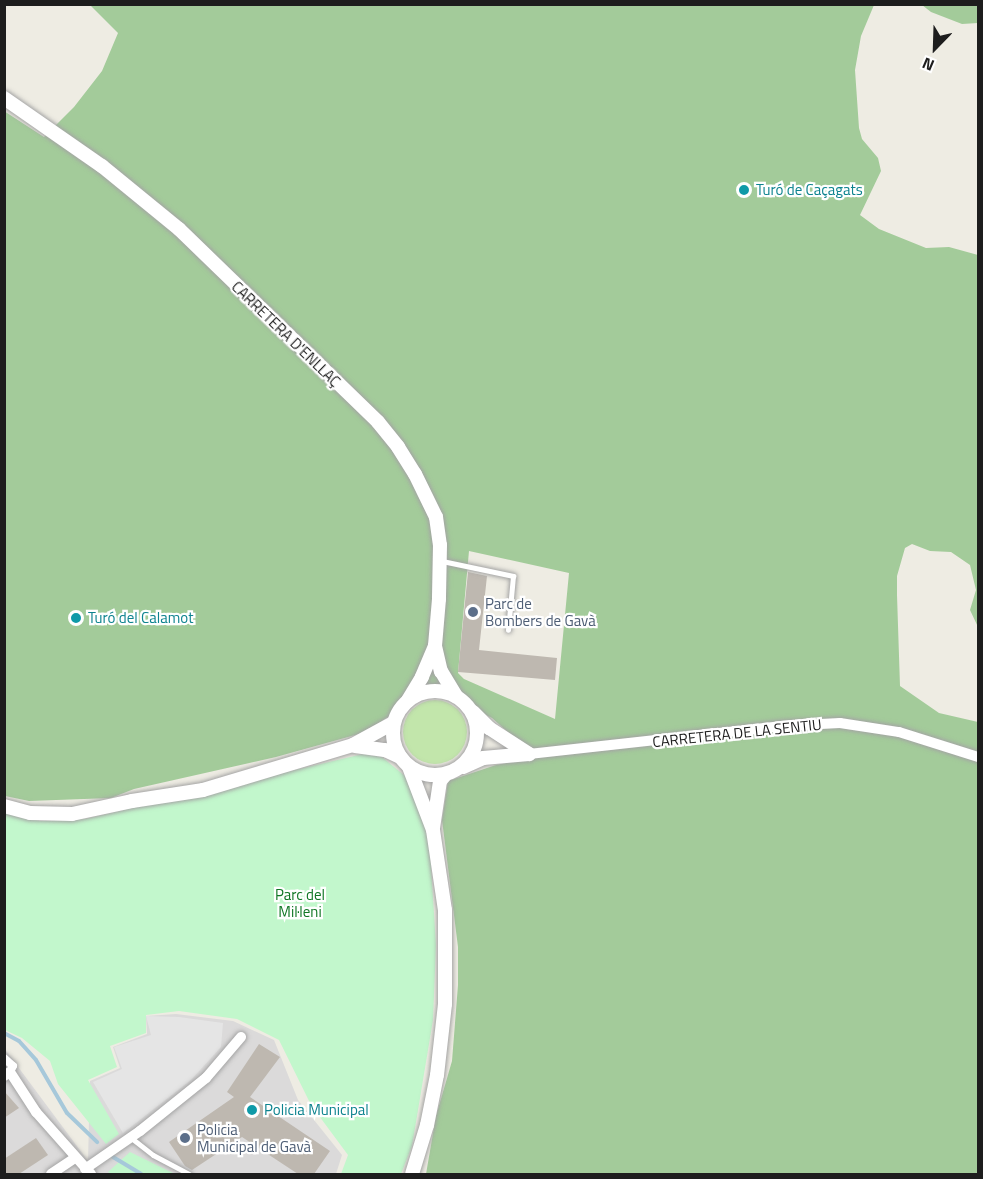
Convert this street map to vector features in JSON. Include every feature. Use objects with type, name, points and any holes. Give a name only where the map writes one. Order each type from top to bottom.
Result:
[{"type":"street","name":"CARRETERA D'ENLLAÇ","points":[[4,98],[102,166],[179,229],[378,422],[415,474],[436,517],[440,561],[435,646],[441,671],[456,696]]},
{"type":"street","name":"CARRETERA D'ENLLAÇ","points":[[408,700],[422,677],[435,646]]},
{"type":"street","points":[[4,806],[30,813],[72,814],[132,801],[203,790],[353,746],[393,723],[408,700],[431,690],[456,696],[489,728],[528,754]]},
{"type":"street","points":[[433,830],[440,781],[475,748],[477,729],[471,711]]},
{"type":"street","points":[[393,723],[393,741],[405,762],[433,830],[445,910],[445,1004],[437,1075],[427,1125],[412,1174]]},
{"type":"street","name":"CARRETERA DE LA SENTIU","points":[[452,772],[483,758],[782,726],[840,723],[899,732],[978,757]]},
{"type":"street","points":[[353,746],[385,750],[427,774],[452,772]]},
{"type":"street","points":[[4,1058],[13,1066],[7,1074],[36,1112],[88,1172],[206,1078],[241,1037]]},
{"type":"street","points":[[51,1174],[75,1158]]},
{"type":"lane","points":[[440,561],[513,576],[508,630]]},
{"type":"lane","points":[[130,1137],[153,1155],[189,1174]]},
{"type":"shaded area","points":[[176,1014],[233,1021],[274,1040],[298,1100],[342,1155],[336,1174],[5,1174],[4,1048],[88,1161],[90,1081],[120,1068],[113,1047],[147,1034],[146,1016]]},
{"type":"shaded area","points":[[146,1016],[179,1017],[223,1023],[221,1047],[191,1080],[123,1133],[93,1082],[122,1069],[114,1047],[151,1035]]},
{"type":"green space","points":[[90,5],[874,5],[861,36],[855,70],[859,128],[862,139],[878,158],[881,171],[860,215],[879,229],[926,248],[949,247],[978,255],[978,627],[970,610],[976,590],[970,565],[951,552],[930,551],[912,544],[905,548],[897,576],[897,595],[900,686],[939,713],[978,722],[978,1174],[426,1174],[436,1116],[452,1061],[458,985],[458,947],[442,820],[448,781],[496,765],[536,757],[492,718],[417,680],[389,716],[366,732],[276,757],[134,789],[111,798],[29,801],[5,796],[4,111],[44,137],[74,107],[102,71],[118,33]],"holes":[[[469,551],[569,573],[555,719],[464,679],[458,673]]]},
{"type":"green space","points":[[922,5],[978,5],[978,23],[962,24],[931,12]]},
{"type":"green space","points":[[429,700],[441,700],[458,709],[465,720],[467,732],[465,744],[458,755],[441,764],[429,764],[417,759],[408,750],[403,738],[403,726],[408,714],[417,705]]},
{"type":"green space","name":"Parc del Mil·leni","points":[[363,754],[382,757],[405,776],[419,802],[430,850],[436,945],[433,1020],[412,1146],[401,1174],[341,1174],[348,1155],[311,1105],[279,1040],[237,1019],[179,1011],[146,1015],[146,1033],[110,1046],[117,1067],[88,1080],[119,1134],[106,1144],[58,1084],[50,1061],[22,1038],[5,1030],[5,813],[41,821],[85,819]]},
{"type":"green space","points":[[130,1152],[175,1174],[111,1174],[108,1172]]},
{"type":"building","name":"Parc de Bombers de Gavà","points":[[468,572],[487,576],[479,650],[557,658],[555,680],[458,672]]},
{"type":"building","name":"Policia Municipal","points":[[259,1044],[280,1057],[250,1097],[330,1151],[314,1174],[298,1174],[242,1137],[192,1170],[185,1166],[169,1142],[234,1097],[227,1092]]},
{"type":"building","points":[[4,1091],[19,1108],[4,1118]]},
{"type":"building","points":[[36,1138],[48,1155],[19,1174],[4,1174],[4,1159]]},
{"type":"waterway","points":[[4,1033],[19,1041],[36,1060],[67,1113],[97,1142]]},
{"type":"waterway","points":[[113,1157],[141,1174]]},
{"type":"place","name":"Turó de Caçagats","points":[[744,190]]},
{"type":"place","name":"Parc de Bombers de Gavà","points":[[473,612]]},
{"type":"place","name":"Turó del Calamot","points":[[76,618]]},
{"type":"place","name":"Policia Municipal","points":[[252,1110]]},
{"type":"place","name":"Policia Municipal de Gavà","points":[[185,1138]]}]
